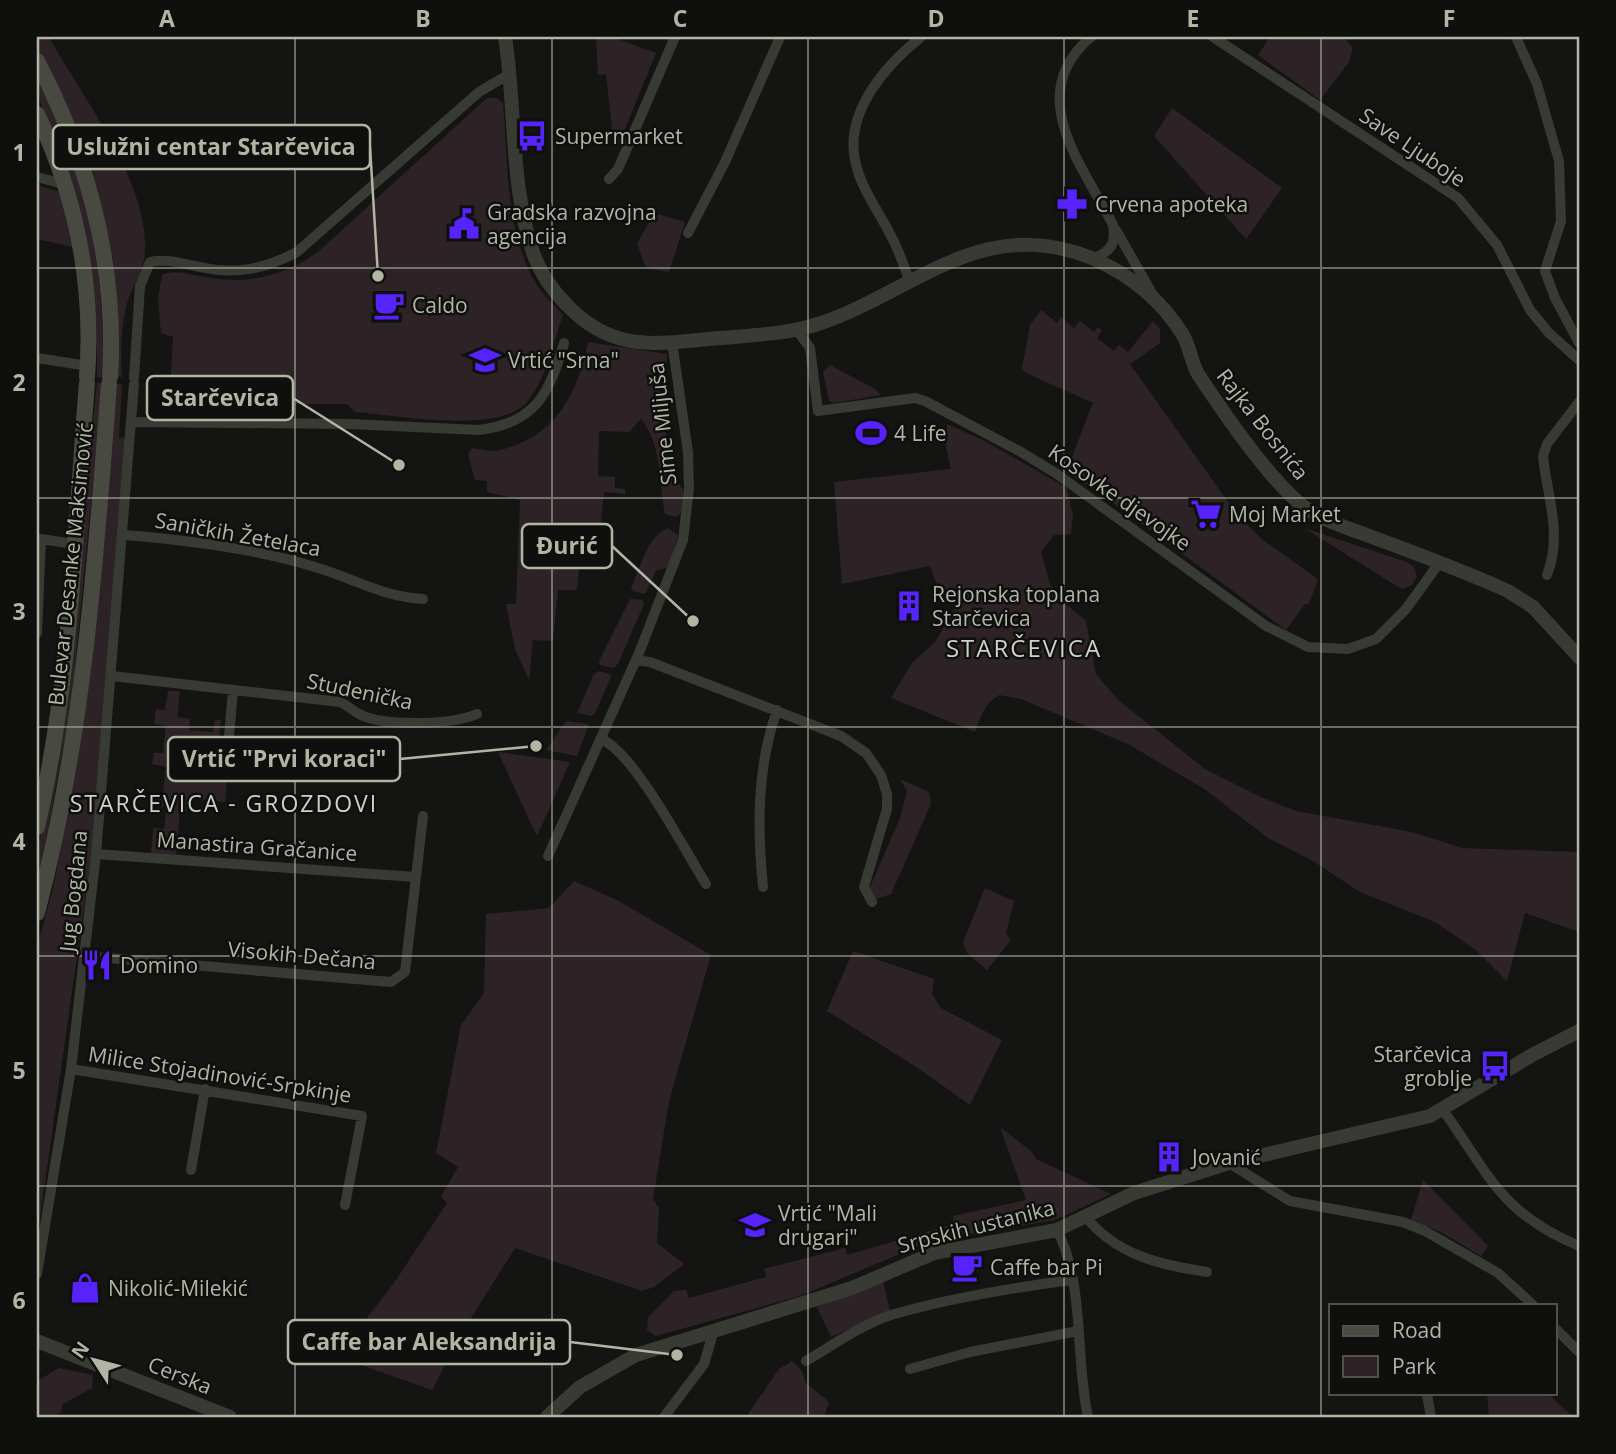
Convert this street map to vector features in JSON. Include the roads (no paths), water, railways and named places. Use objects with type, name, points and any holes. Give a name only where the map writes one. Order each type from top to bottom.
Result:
[{"type":"main road","name":"Bulevar Desanke Maksimović","points":[[37,61],[64,117],[97,214],[108,291],[110,380],[86,657],[64,794],[37,913]]},
{"type":"main road","name":"Bulevar Desanke Maksimović","points":[[37,114],[67,184],[84,271],[87,375],[74,544],[55,727],[37,827]]},
{"type":"street","name":"Rajka Bosnića","points":[[505,37],[511,73],[521,200],[528,239],[543,274],[558,296],[595,329],[626,342],[672,342],[796,329],[835,318],[954,259],[1001,248],[1044,247],[1093,259],[1154,298],[1182,334],[1195,369],[1249,444],[1297,502],[1330,521],[1494,584],[1522,600],[1557,631],[1579,657]]},
{"type":"street","points":[[609,178],[618,169],[675,37]]},
{"type":"street","points":[[688,233],[725,162],[780,37]]},
{"type":"street","points":[[909,279],[890,233],[861,180],[855,161],[854,141],[859,117],[878,80],[921,37]]},
{"type":"street","points":[[1091,37],[1082,44],[1067,70],[1060,96],[1059,116],[1071,150],[1154,298]]},
{"type":"street","name":"Save Ljuboje","points":[[1213,37],[1458,198],[1497,245],[1530,310],[1549,333],[1579,360]]},
{"type":"street","points":[[1516,37],[1536,84],[1559,161],[1561,221],[1545,271],[1555,298],[1579,343]]},
{"type":"street","name":"Jug Bogdana","points":[[37,1274],[71,1069],[96,854],[133,422],[140,286],[150,262],[169,261],[233,271],[278,262],[297,252],[479,92],[511,73]]},
{"type":"street","points":[[37,177],[67,184]]},
{"type":"street","points":[[1093,259],[1112,248],[1115,240],[1113,225]]},
{"type":"street","name":"Kosovke djevojke","points":[[796,329],[810,348],[818,411],[915,398],[925,401],[1057,474],[1266,625],[1308,647],[1348,649],[1376,639],[1406,609],[1439,563]]},
{"type":"street","name":"Sime Miljuša","points":[[548,856],[667,586],[685,523],[688,452],[672,342]]},
{"type":"street","points":[[133,422],[349,424],[479,430],[498,427],[519,420],[540,400],[549,388],[564,343]]},
{"type":"street","points":[[37,358],[87,375]]},
{"type":"street","points":[[1548,575],[1555,556],[1555,536],[1543,456],[1556,431],[1579,402]]},
{"type":"street","name":"Saničkih Žetelaca","points":[[124,535],[181,541],[288,559],[339,575],[378,592],[423,599]]},
{"type":"street","points":[[37,633],[41,539],[74,544]]},
{"type":"street","points":[[636,660],[657,664],[777,709],[855,743],[881,775],[887,794],[887,809],[864,887],[872,902]]},
{"type":"street","name":"Studenička","points":[[112,676],[340,702],[360,715],[407,722],[442,723],[477,714]]},
{"type":"street","points":[[233,690],[227,759],[342,774]]},
{"type":"street","points":[[763,887],[759,851],[760,799],[765,753],[777,709]]},
{"type":"street","points":[[601,739],[613,745],[632,767],[706,884]]},
{"type":"street","points":[[415,877],[424,816]]},
{"type":"street","name":"Manastira Gračanice","points":[[96,854],[415,877]]},
{"type":"street","name":"Visokih Dečana","points":[[85,956],[391,982],[405,972],[415,877]]},
{"type":"street","name":"Srpskih ustanika","points":[[547,1417],[572,1393],[615,1365],[636,1355],[852,1288],[933,1253],[1057,1230],[1134,1193],[1228,1163],[1355,1131],[1417,1120],[1443,1110],[1535,1054],[1579,1031]]},
{"type":"street","name":"Milice Stojadinović-Srpkinje","points":[[71,1069],[362,1116],[345,1205]]},
{"type":"street","points":[[191,1170],[205,1089]]},
{"type":"street","points":[[1443,1110],[1483,1173],[1514,1208],[1533,1224],[1579,1246]]},
{"type":"street","points":[[1228,1163],[1290,1201],[1403,1222],[1425,1231],[1498,1272],[1532,1304]]},
{"type":"street","points":[[1085,1216],[1105,1238],[1135,1254],[1162,1265],[1207,1272]]},
{"type":"street","points":[[1057,1230],[1065,1246],[1071,1280],[1088,1417]]},
{"type":"street","points":[[806,1361],[846,1336],[890,1316],[986,1293],[1071,1280]]},
{"type":"street","points":[[1556,1329],[1579,1352]]},
{"type":"street","points":[[664,1417],[704,1364],[713,1330]]},
{"type":"street","points":[[910,1369],[970,1352],[1078,1331]]},
{"type":"street","name":"Cerska","points":[[37,1341],[230,1417]]},
{"type":"street","points":[[1427,1395],[1432,1417]]},
{"type":"place","name":"Supermarket","points":[[532,136]]},
{"type":"place","name":"Crvena apoteka","points":[[1072,204]]},
{"type":"place","name":"Gradska razvojna agencija","points":[[464,224]]},
{"type":"place","name":"Uslužni centar Starčevica","points":[[378,276]]},
{"type":"place","name":"Caldo","points":[[389,305]]},
{"type":"place","name":"Vrtić \"Srna\"","points":[[485,360]]},
{"type":"place","name":"4 Life","points":[[871,433]]},
{"type":"place","name":"Starčevica","points":[[399,465]]},
{"type":"place","name":"Moj Market","points":[[1206,514]]},
{"type":"place","name":"Rejonska toplana Starčevica","points":[[909,606]]},
{"type":"place","name":"Đurić","points":[[693,621]]},
{"type":"place","name":"Vrtić \"Prvi koraci\"","points":[[536,746]]},
{"type":"place","name":"Domino","points":[[97,965]]},
{"type":"place","name":"Starčevica groblje","points":[[1495,1066]]},
{"type":"place","name":"Jovanić","points":[[1169,1157]]},
{"type":"place","name":"Vrtić \"Mali drugari\"","points":[[755,1225]]},
{"type":"place","name":"Caffe bar Pi","points":[[967,1267]]},
{"type":"place","name":"Nikolić-Milekić","points":[[85,1288]]},
{"type":"place","name":"Caffe bar Aleksandrija","points":[[677,1355]]},
{"type":"district","name":"STARČEVICA","points":[[1024,647]]},
{"type":"district","name":"STARČEVICA - GROZDOVI","points":[[224,803]]}]
